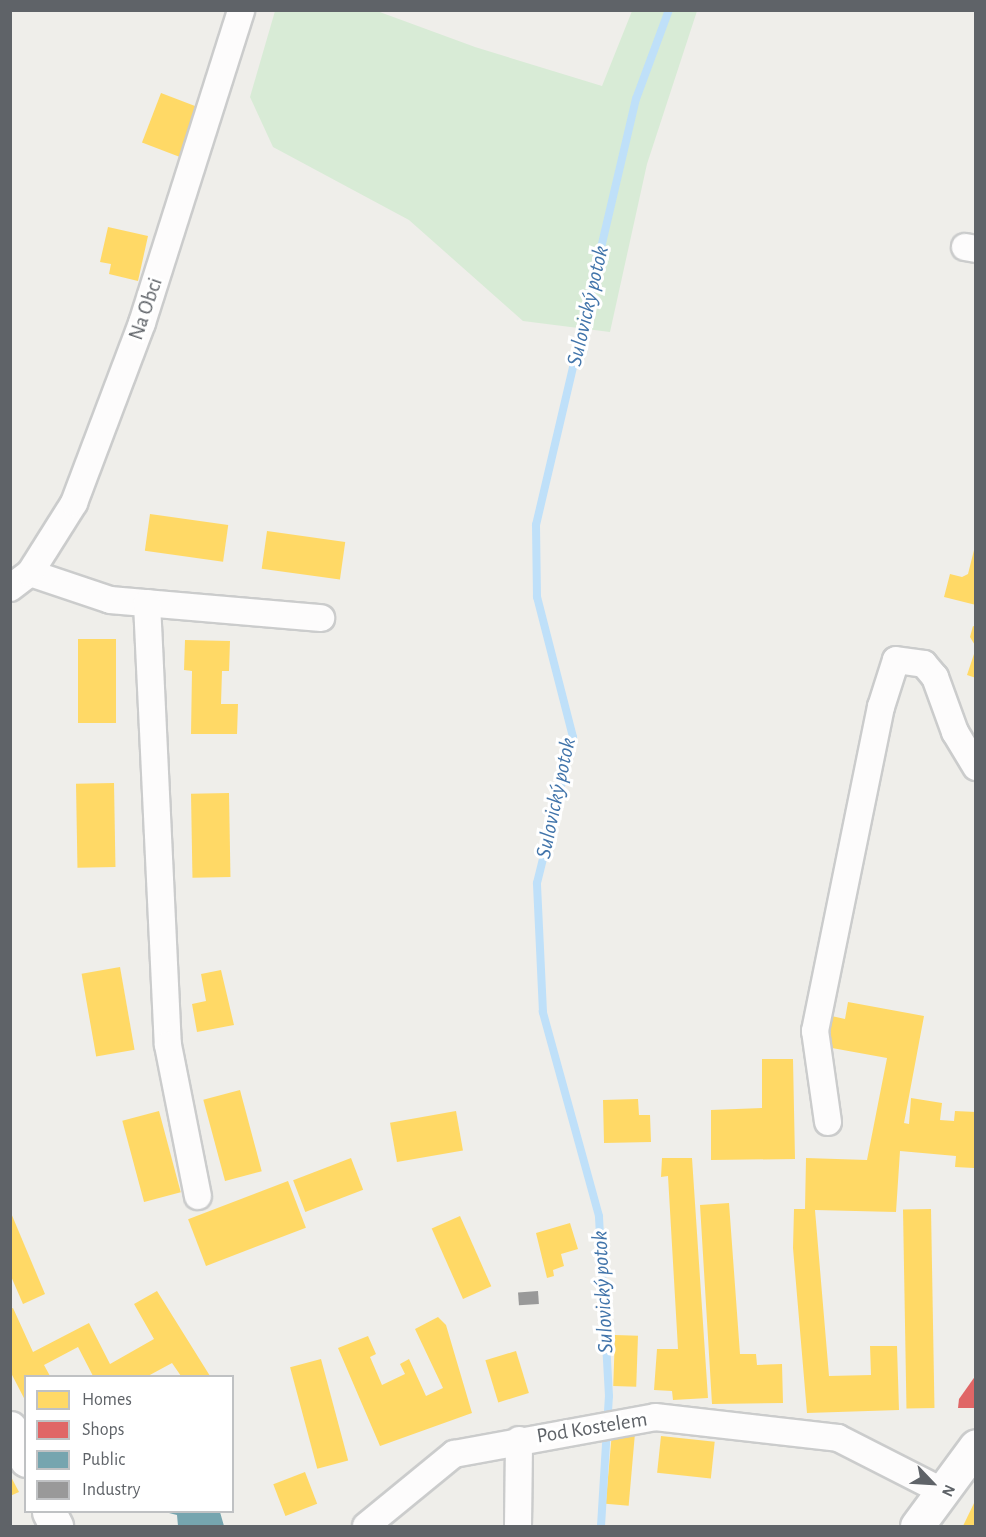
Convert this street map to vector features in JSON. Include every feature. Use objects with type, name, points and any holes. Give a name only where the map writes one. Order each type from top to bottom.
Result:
[{"type":"street","name":"Na Obci","points":[[20,581],[74,503],[142,323],[241,10]]},
{"type":"street","points":[[20,581],[110,600],[321,618]]},
{"type":"street","points":[[147,603],[168,1046],[198,1196]]},
{"type":"street","points":[[828,1122],[815,1031],[881,706],[896,660],[924,664],[935,677],[955,732],[975,767]]},
{"type":"street","name":"Pod Kostelem","points":[[366,1527],[454,1454],[519,1440],[655,1417],[838,1438],[940,1490]]},
{"type":"street","points":[[10,1428],[24,1456]]},
{"type":"street","points":[[518,1527],[519,1440]]},
{"type":"street","points":[[917,1527],[940,1490],[975,1446]]},
{"type":"street","points":[[49,1513],[56,1527]]},
{"type":"green space","points":[[275,11],[377,11],[475,47],[602,86],[632,11],[697,11],[647,164],[610,332],[523,321],[409,220],[273,147],[250,97]]},
{"type":"building: Homes","points":[[161,93],[200,108],[181,158],[142,142]]},
{"type":"building: Homes","points":[[108,227],[148,236],[138,281],[109,274],[111,264],[100,262]]},
{"type":"building: Homes","points":[[150,514],[228,525],[223,562],[145,551]]},
{"type":"building: Homes","points":[[267,531],[345,542],[340,580],[262,569]]},
{"type":"building: Homes","points":[[975,546],[976,605],[944,597],[950,574],[962,577],[968,574]]},
{"type":"building: Homes","points":[[973,626],[976,627],[976,647],[970,637]]},
{"type":"building: Homes","points":[[78,639],[116,639],[116,723],[78,723]]},
{"type":"building: Homes","points":[[185,640],[230,641],[229,671],[222,671],[221,704],[238,704],[237,734],[191,734],[192,671],[184,670]]},
{"type":"building: Homes","points":[[976,651],[976,678],[967,675]]},
{"type":"building: Homes","points":[[114,783],[115,867],[77,868],[76,784]]},
{"type":"building: Homes","points":[[229,793],[230,877],[192,878],[191,794]]},
{"type":"building: Homes","points":[[120,967],[135,1050],[96,1056],[82,974]]},
{"type":"building: Homes","points":[[221,970],[234,1025],[197,1032],[192,1004],[206,1001],[201,974]]},
{"type":"building: Homes","points":[[848,1002],[924,1016],[904,1123],[909,1124],[911,1098],[942,1103],[940,1120],[954,1121],[955,1111],[976,1112],[974,1168],[955,1167],[956,1156],[900,1151],[896,1212],[815,1210],[829,1376],[871,1375],[870,1346],[897,1346],[899,1410],[807,1413],[793,1248],[794,1209],[805,1209],[806,1158],[867,1160],[887,1058],[821,1046],[827,1015],[845,1019]]},
{"type":"building: Homes","points":[[762,1059],[793,1059],[795,1159],[711,1160],[711,1110],[762,1108]]},
{"type":"building: Homes","points":[[240,1090],[262,1171],[225,1181],[203,1100]]},
{"type":"building: Homes","points":[[638,1099],[639,1115],[650,1115],[651,1142],[604,1143],[603,1100]]},
{"type":"building: Homes","points":[[159,1111],[181,1192],[144,1202],[122,1121]]},
{"type":"building: Homes","points":[[456,1111],[463,1150],[397,1162],[390,1123]]},
{"type":"building: Homes","points":[[351,1158],[363,1190],[305,1212],[293,1180]]},
{"type":"building: Homes","points":[[662,1158],[692,1158],[708,1398],[673,1400],[672,1391],[654,1390],[657,1349],[678,1349],[668,1176],[661,1177]]},
{"type":"building: Homes","points":[[288,1181],[306,1228],[206,1266],[188,1219]]},
{"type":"building: Homes","points":[[729,1203],[740,1354],[756,1354],[757,1365],[782,1364],[783,1403],[712,1404],[700,1205]]},
{"type":"building: Homes","points":[[903,1209],[931,1209],[934,1408],[906,1408]]},
{"type":"building: Homes","points":[[11,1213],[45,1294],[23,1304],[10,1274]]},
{"type":"building: Homes","points":[[460,1216],[491,1286],[463,1299],[432,1229]]},
{"type":"building: Homes","points":[[570,1223],[578,1249],[561,1254],[564,1266],[553,1270],[554,1276],[547,1278],[536,1233]]},
{"type":"building: Homes","points":[[157,1291],[209,1375],[180,1375],[172,1363],[150,1375],[92,1375],[78,1347],[44,1365],[49,1375],[24,1375],[24,1398],[10,1371],[10,1309],[13,1308],[33,1352],[89,1323],[110,1364],[154,1339],[134,1304]]},
{"type":"building: Homes","points":[[438,1317],[446,1325],[472,1413],[380,1446],[338,1348],[368,1336],[376,1354],[370,1357],[382,1385],[405,1374],[400,1364],[409,1359],[426,1396],[443,1388],[415,1329]]},
{"type":"building: Homes","points":[[615,1335],[638,1336],[636,1387],[613,1386]]},
{"type":"building: Homes","points":[[516,1351],[529,1393],[498,1402],[485,1360]]},
{"type":"building: Homes","points":[[321,1359],[348,1460],[317,1469],[290,1367]]},
{"type":"building: Homes","points":[[612,1432],[635,1434],[629,1506],[606,1504]]},
{"type":"building: Homes","points":[[661,1436],[715,1442],[711,1478],[657,1473]]},
{"type":"building: Homes","points":[[305,1472],[317,1504],[285,1516],[273,1484]]},
{"type":"building: Homes","points":[[10,1475],[19,1492],[10,1496]]},
{"type":"building: Homes","points":[[976,1499],[976,1526],[963,1526]]},
{"type":"building: Shops","points":[[976,1375],[976,1408],[958,1408],[959,1399]]},
{"type":"building: Public","points":[[169,1513],[220,1513],[224,1526],[178,1526],[177,1515]]},
{"type":"building: Industry","points":[[538,1291],[539,1304],[519,1305],[518,1292]]},
{"type":"waterway","name":"Sulovický potok","points":[[601,1526],[609,1396],[599,1216],[543,1012],[537,883],[573,737],[537,597],[536,525],[636,99],[669,10]]}]
